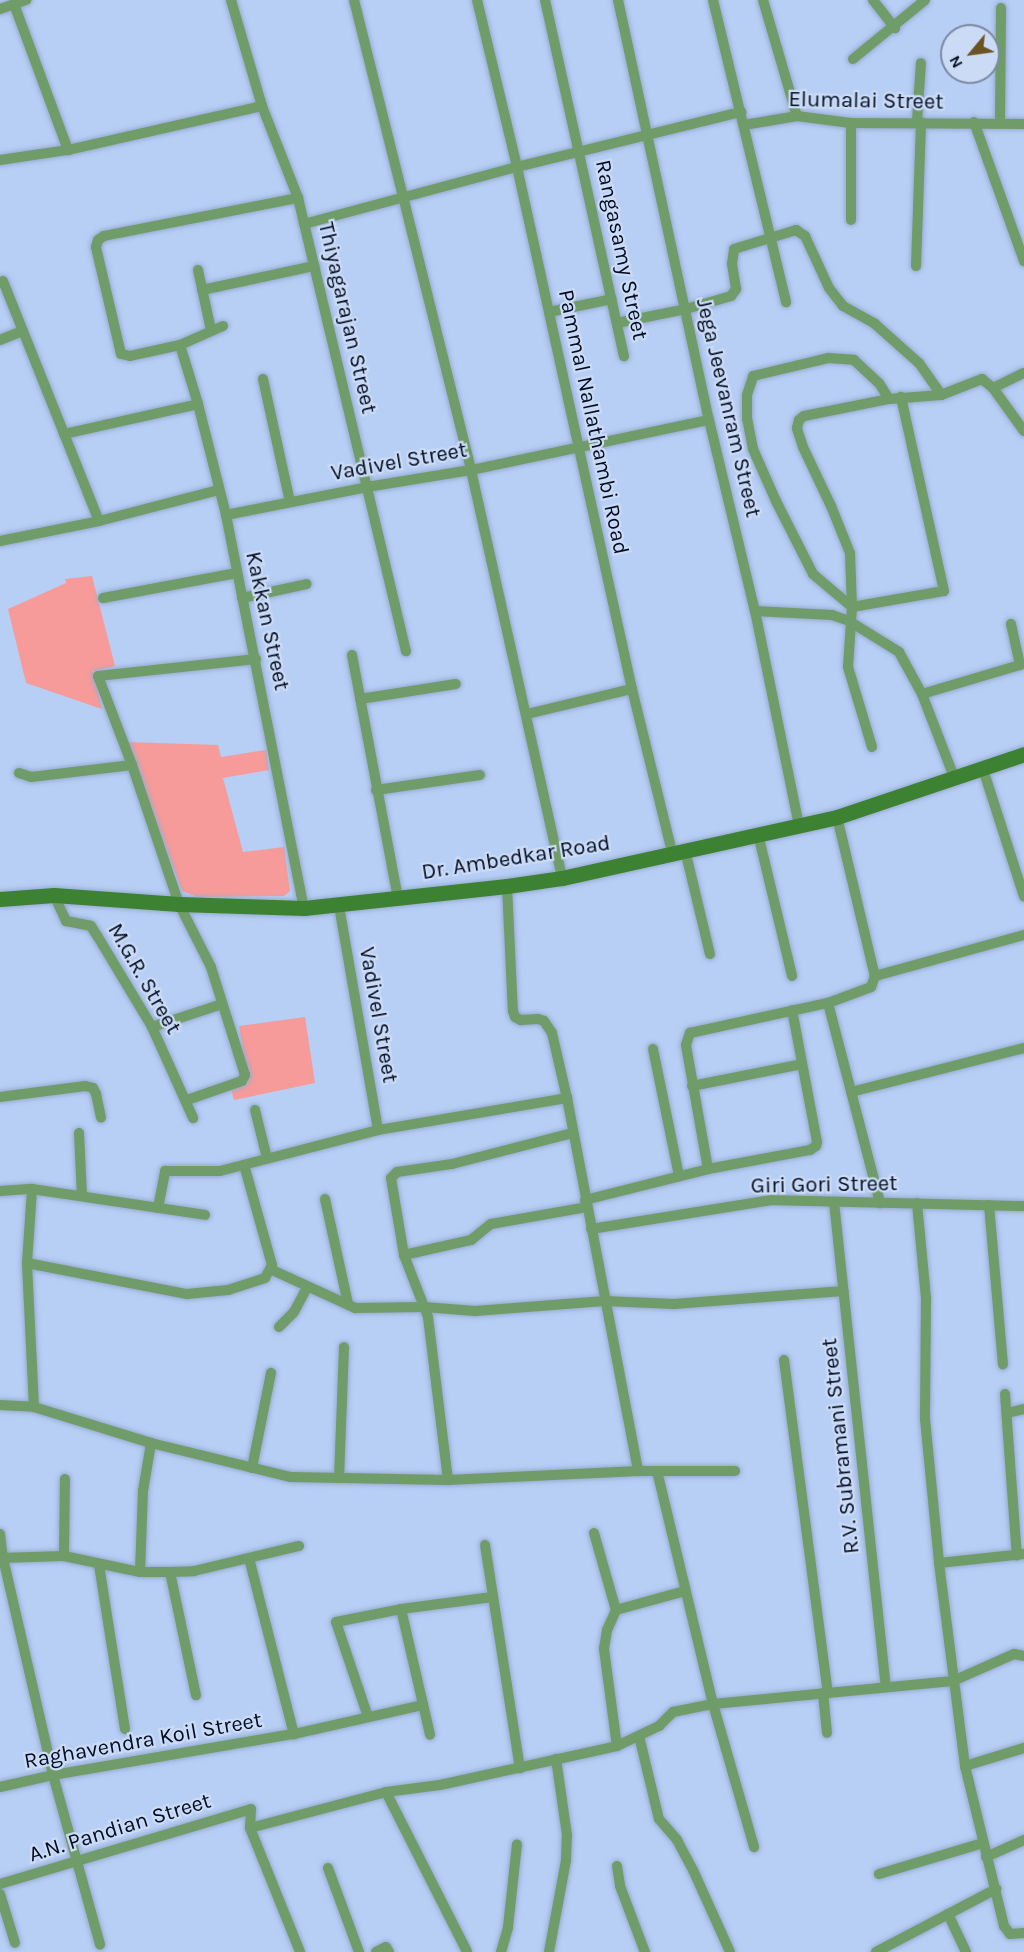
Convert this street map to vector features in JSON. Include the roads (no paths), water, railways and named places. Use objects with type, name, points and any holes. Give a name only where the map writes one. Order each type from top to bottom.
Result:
[{"type":"street","points":[[0,9],[26,0]]},
{"type":"street","name":"Thiyagarajan Street","points":[[231,0],[262,106],[298,198],[406,651]]},
{"type":"street","points":[[354,0],[471,470],[562,878]]},
{"type":"street","name":"Pammal Nallathambi Road","points":[[477,0],[517,167],[632,689],[710,954]]},
{"type":"street","name":"Rangasamy Street","points":[[545,0],[624,356]]},
{"type":"street","name":"Jega Jeevanram Street","points":[[618,0],[709,420],[755,611],[799,825]]},
{"type":"street","points":[[713,0],[786,302]]},
{"type":"street","points":[[764,0],[796,116]]},
{"type":"street","points":[[873,0],[895,28]]},
{"type":"street","points":[[852,59],[895,28],[925,0]]},
{"type":"street","points":[[14,4],[68,150]]},
{"type":"street","points":[[1000,123],[1001,8]]},
{"type":"street","points":[[916,266],[921,63]]},
{"type":"street","points":[[0,160],[68,150],[262,106]]},
{"type":"street","points":[[304,224],[517,167],[649,137],[741,112]]},
{"type":"street","name":"Elumalai Street","points":[[744,125],[796,116],[851,123],[1024,124]]},
{"type":"street","points":[[974,122],[1024,261]]},
{"type":"street","points":[[851,123],[851,220]]},
{"type":"street","points":[[223,326],[180,345],[130,356],[121,354],[96,247],[98,240],[104,236],[298,198]]},
{"type":"street","points":[[617,323],[686,309],[735,293],[732,264],[734,249],[771,237],[800,232],[828,288],[843,306],[875,324],[920,363],[941,395]]},
{"type":"street","points":[[202,290],[314,266]]},
{"type":"street","points":[[198,270],[211,330]]},
{"type":"street","points":[[3,281],[99,521]]},
{"type":"street","points":[[549,312],[612,298]]},
{"type":"street","points":[[0,340],[22,331]]},
{"type":"street","name":"Kakkan Street","points":[[180,345],[198,404],[226,515],[304,908]]},
{"type":"street","points":[[852,607],[813,574],[776,501],[753,449],[747,419],[747,395],[753,376],[828,358],[854,360],[879,383],[889,399]]},
{"type":"street","points":[[993,388],[1024,373]]},
{"type":"street","points":[[263,379],[291,502]]},
{"type":"street","points":[[872,747],[848,667],[849,621],[852,607],[850,554],[796,428],[798,420],[804,416],[889,399],[941,395],[982,379],[993,388],[1024,431]]},
{"type":"street","points":[[852,607],[944,591],[901,397]]},
{"type":"street","points":[[64,434],[198,404]]},
{"type":"street","name":"Vadivel Street","points":[[226,515],[367,487],[471,470],[709,420]]},
{"type":"street","points":[[0,541],[99,521],[219,490]]},
{"type":"street","points":[[103,598],[237,573]]},
{"type":"street","points":[[242,598],[307,584]]},
{"type":"street","points":[[755,611],[832,615],[849,621],[899,652],[922,694],[954,777]]},
{"type":"street","points":[[922,694],[1020,665],[1011,624]]},
{"type":"street","points":[[352,655],[398,899]]},
{"type":"street","points":[[187,1100],[245,1078],[211,967],[179,904],[132,765],[98,676],[256,659]]},
{"type":"street","points":[[360,699],[456,684]]},
{"type":"street","points":[[527,714],[632,689]]},
{"type":"street","name":"Dr. Ambedkar Road","points":[[0,899],[54,895],[179,904],[304,908],[507,886],[562,878],[837,817],[1024,754]]},
{"type":"street","points":[[19,773],[31,777],[132,765]]},
{"type":"street","points":[[983,769],[1024,897]]},
{"type":"street","points":[[376,790],[480,776]]},
{"type":"street","points":[[708,1169],[686,1045],[690,1033],[828,1003],[871,987],[874,976],[837,817]]},
{"type":"street","points":[[758,834],[792,976]]},
{"type":"street","points":[[507,886],[513,1011],[515,1017],[521,1020],[544,1021],[552,1034],[567,1098],[639,1471]]},
{"type":"street","name":"M.G.R. Street","points":[[54,895],[66,921],[91,926],[152,1028],[187,1100],[193,1118]]},
{"type":"street","name":"Vadivel Street","points":[[339,906],[378,1130]]},
{"type":"street","points":[[874,976],[1024,935]]},
{"type":"street","points":[[828,1003],[880,1203]]},
{"type":"street","points":[[152,1028],[222,1004]]},
{"type":"street","points":[[404,1255],[471,1240],[491,1224],[586,1203],[708,1169],[810,1150],[816,1146],[792,1010]]},
{"type":"street","points":[[851,1092],[1024,1048]]},
{"type":"street","points":[[653,1049],[679,1176]]},
{"type":"street","points":[[692,1086],[802,1064]]},
{"type":"street","points":[[0,1097],[85,1086],[93,1088],[101,1117]]},
{"type":"street","points":[[158,1208],[165,1171],[220,1171],[378,1130],[567,1098]]},
{"type":"street","points":[[255,1110],[267,1158]]},
{"type":"street","points":[[79,1133],[82,1196]]},
{"type":"street","points":[[447,1480],[428,1317],[404,1255],[391,1178],[393,1174],[452,1164],[573,1133]]},
{"type":"street","points":[[27,1263],[187,1294],[228,1290],[265,1278],[272,1264],[244,1165]]},
{"type":"street","points":[[32,1189],[27,1263],[34,1407]]},
{"type":"street","points":[[0,1191],[32,1189],[205,1215]]},
{"type":"street","points":[[325,1198],[348,1304]]},
{"type":"street","name":"Giri Gori Street","points":[[591,1229],[772,1200],[1024,1206]]},
{"type":"street","name":"R.V. Subramani Street","points":[[834,1202],[886,1687]]},
{"type":"street","points":[[917,1203],[926,1298],[925,1419],[939,1563],[965,1766],[1006,1931],[1016,1935],[1024,1933]]},
{"type":"street","points":[[989,1204],[1003,1364]]},
{"type":"street","points":[[270,1269],[307,1288],[355,1308],[424,1307],[475,1311],[605,1301],[674,1304],[844,1291]]},
{"type":"street","points":[[279,1327],[294,1312],[307,1288]]},
{"type":"street","points":[[339,1478],[344,1347]]},
{"type":"street","points":[[784,1360],[825,1693],[827,1733]]},
{"type":"street","points":[[252,1468],[271,1373]]},
{"type":"street","points":[[939,1563],[1021,1555],[1005,1394]]},
{"type":"street","points":[[0,1405],[34,1407],[151,1443],[291,1477],[447,1480],[639,1471],[735,1471]]},
{"type":"street","points":[[1007,1413],[1024,1409]]},
{"type":"street","points":[[140,1572],[143,1491],[151,1443]]},
{"type":"street","points":[[657,1471],[713,1704],[754,1847]]},
{"type":"street","points":[[64,1556],[65,1479]]},
{"type":"street","points":[[594,1533],[616,1610],[607,1630],[604,1649],[617,1746]]},
{"type":"street","points":[[0,1534],[1,1558],[53,1775],[100,1945]]},
{"type":"street","points":[[485,1545],[520,1768]]},
{"type":"street","points":[[1,1558],[64,1556],[140,1572],[170,1572],[194,1571],[299,1546]]},
{"type":"street","points":[[249,1558],[294,1734]]},
{"type":"street","points":[[99,1565],[125,1729]]},
{"type":"street","points":[[170,1572],[196,1695]]},
{"type":"street","points":[[616,1610],[685,1591]]},
{"type":"street","points":[[368,1717],[336,1622],[401,1609],[492,1597]]},
{"type":"street","points":[[401,1609],[430,1735]]},
{"type":"street","points":[[300,1952],[250,1828],[386,1792],[440,1785],[617,1746],[659,1726],[673,1712],[713,1704],[953,1681],[1014,1654],[1024,1656]]},
{"type":"street","name":"Raghavendra Koil Street","points":[[0,1787],[53,1775],[294,1734],[423,1705]]},
{"type":"street","points":[[639,1736],[659,1819],[677,1840],[730,1952]]},
{"type":"street","points":[[965,1766],[1024,1748]]},
{"type":"street","points":[[549,1952],[566,1860],[567,1835],[556,1759]]},
{"type":"street","points":[[386,1792],[468,1952]]},
{"type":"street","name":"A.N. Pandian Street","points":[[0,1884],[251,1809],[250,1828]]},
{"type":"street","points":[[987,1857],[1024,1840]]},
{"type":"street","points":[[879,1874],[983,1843]]},
{"type":"street","points":[[501,1952],[508,1927],[517,1844]]},
{"type":"street","points":[[617,1866],[620,1886],[645,1952]]},
{"type":"street","points":[[328,1868],[359,1952]]},
{"type":"street","points":[[876,1952],[996,1889]]},
{"type":"street","points":[[0,1894],[15,1943]]},
{"type":"street","points":[[948,1914],[966,1952]]},
{"type":"street","points":[[376,1952],[386,1947],[389,1952]]}]
